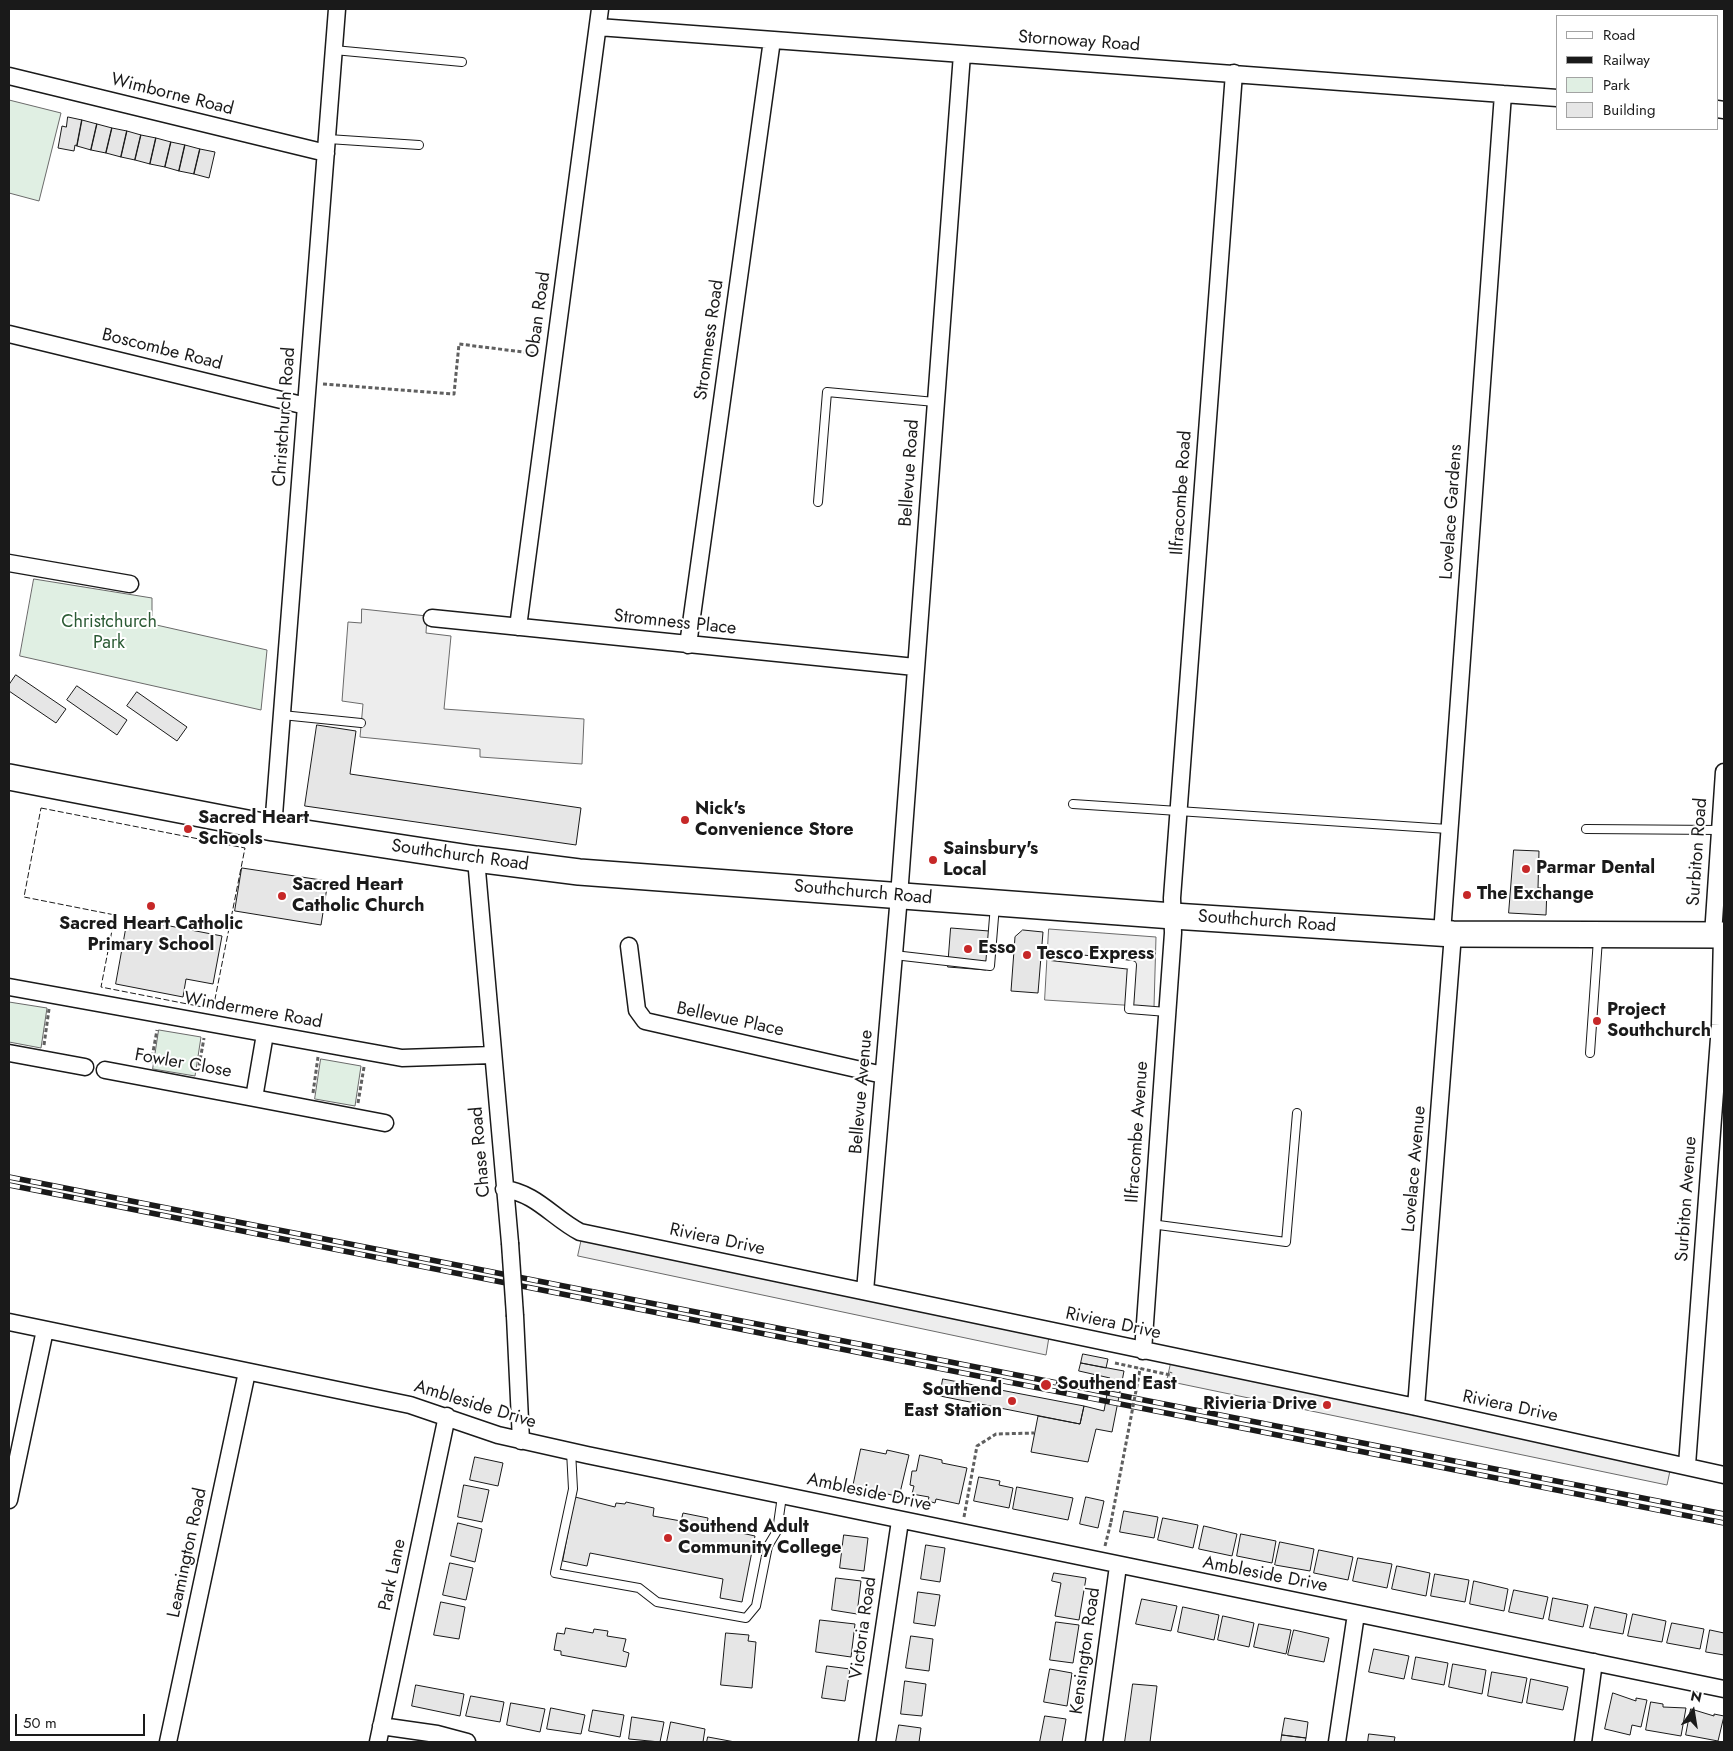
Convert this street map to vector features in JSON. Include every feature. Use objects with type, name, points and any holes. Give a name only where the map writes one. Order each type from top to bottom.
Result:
[{"type":"main road","name":"Southchurch Road","points":[[9,777],[273,828],[476,859],[579,872],[1172,916],[1448,933],[1720,935]]},
{"type":"street","name":"Christchurch Road","points":[[273,828],[337,9]]},
{"type":"street","name":"Oban Road","points":[[518,627],[600,9]]},
{"type":"street","name":"Stornoway Road","points":[[598,27],[1556,98]]},
{"type":"street","name":"Stromness Road","points":[[688,645],[772,40]]},
{"type":"street","name":"Bellevue Road","points":[[899,896],[962,54]]},
{"type":"street","name":"Ilfracombe Road","points":[[1172,916],[1234,73]]},
{"type":"street","name":"Wimborne Road","points":[[9,76],[327,146]]},
{"type":"street","name":"Lovelace Gardens","points":[[1448,933],[1448,829],[1503,94]]},
{"type":"street","name":"Boscombe Road","points":[[9,334],[306,406]]},
{"type":"street","points":[[9,563],[130,584]]},
{"type":"street","name":"Stromness Place","points":[[432,618],[915,667]]},
{"type":"street","name":"Surbiton Road","points":[[1720,935],[1720,830],[1724,772]]},
{"type":"street","name":"Chase Road","points":[[476,859],[510,1243],[521,1441]]},
{"type":"street","name":"Bellevue Avenue","points":[[865,1291],[899,896]]},
{"type":"street","name":"Ilfracombe Avenue","points":[[1143,1351],[1172,916]]},
{"type":"street","name":"Lovelace Avenue","points":[[1416,1407],[1448,933]]},
{"type":"street","name":"Surbiton Avenue","points":[[1687,1465],[1720,1025],[1720,935]]},
{"type":"street","name":"Bellevue Place","points":[[629,946],[637,1010],[645,1021],[883,1075]]},
{"type":"street","name":"Windermere Road","points":[[9,987],[402,1058],[492,1055]]},
{"type":"street","points":[[254,1098],[265,1034]]},
{"type":"street","points":[[9,1053],[84,1067]]},
{"type":"street","name":"Fowler Close","points":[[105,1070],[385,1123]]},
{"type":"street","name":"Riviera Drive","points":[[504,1190],[528,1195],[568,1226],[580,1232],[1416,1407],[1687,1465],[1724,1475]]},
{"type":"street","name":"Ambleside Drive","points":[[9,1322],[410,1406],[447,1416],[498,1435],[521,1441],[1118,1566],[1724,1688]]},
{"type":"street","points":[[9,1500],[45,1330]]},
{"type":"street","name":"Leamington Road","points":[[168,1742],[247,1372]]},
{"type":"street","name":"Park Lane","points":[[378,1742],[447,1416]]},
{"type":"street","name":"Victoria Road","points":[[868,1742],[900,1520]]},
{"type":"street","name":"Kensington Road","points":[[1094,1742],[1118,1566]]},
{"type":"street","points":[[1337,1742],[1356,1614]]},
{"type":"street","points":[[1583,1742],[1594,1662]]},
{"type":"street","points":[[381,1726],[437,1734],[467,1742]]},
{"type":"lane","points":[[334,50],[462,62]]},
{"type":"lane","points":[[327,146],[420,145]]},
{"type":"lane","points":[[818,502],[827,392],[935,402]]},
{"type":"lane","points":[[282,715],[361,723]]},
{"type":"lane","points":[[1073,804],[1448,829]]},
{"type":"lane","points":[[1586,829],[1720,830]]},
{"type":"lane","points":[[893,955],[990,966],[995,903]]},
{"type":"lane","points":[[1590,1053],[1598,934]]},
{"type":"lane","points":[[1051,956],[1132,965],[1128,1009],[1167,1012]]},
{"type":"lane","points":[[1151,1224],[1286,1242],[1297,1113]]},
{"type":"lane","points":[[571,1451],[573,1489],[555,1573],[639,1588],[657,1602],[746,1618],[756,1606],[768,1546],[777,1531],[782,1496]]},
{"type":"path","points":[[308,382],[454,394],[459,344],[554,355]]},
{"type":"path","points":[[43,1052],[50,1006]]},
{"type":"path","points":[[148,1078],[157,1027]]},
{"type":"path","points":[[196,1087],[204,1035]]},
{"type":"path","points":[[311,1101],[319,1056]]},
{"type":"path","points":[[357,1110],[364,1064]]},
{"type":"path","points":[[1102,1562],[1140,1368]]},
{"type":"path","points":[[962,1532],[977,1446],[996,1434],[1034,1433]]},
{"type":"green space","points":[[9,100],[61,113],[39,201],[9,193]]},
{"type":"green space","name":"Christchurch Park","points":[[34,579],[152,598],[152,624],[267,650],[261,710],[20,656]]},
{"type":"green space","points":[[9,1002],[47,1008],[41,1048],[9,1042]]},
{"type":"green space","points":[[159,1030],[201,1037],[195,1076],[153,1069]]},
{"type":"green space","points":[[321,1059],[361,1066],[355,1106],[315,1099]]},
{"type":"shaded area","points":[[362,609],[427,616],[426,633],[451,636],[444,709],[584,719],[582,764],[480,757],[480,749],[360,737],[363,704],[342,701],[348,622],[361,623]]},
{"type":"shaded area","points":[[1049,929],[1156,937],[1154,1007],[1045,1000]]},
{"type":"shaded area","points":[[582,1238],[1049,1337],[1046,1355],[578,1256]]},
{"type":"shaded area","name":"Rivieria Drive","points":[[1171,1363],[1671,1466],[1667,1485],[1167,1381]]},
{"type":"building","points":[[68,117],[82,120],[77,146],[75,145],[74,151],[58,148],[62,126],[66,127]]},
{"type":"building","points":[[82,120],[97,124],[91,150],[77,146]]},
{"type":"building","points":[[97,124],[112,128],[106,153],[91,150]]},
{"type":"building","points":[[112,128],[127,131],[121,157],[106,153]]},
{"type":"building","points":[[127,131],[141,135],[135,160],[121,157]]},
{"type":"building","points":[[141,135],[156,138],[150,164],[135,160]]},
{"type":"building","points":[[156,138],[171,142],[165,167],[150,164]]},
{"type":"building","points":[[171,142],[185,145],[179,171],[165,167]]},
{"type":"building","points":[[185,145],[200,149],[194,174],[179,171]]},
{"type":"building","points":[[200,149],[215,152],[209,178],[194,174]]},
{"type":"building","points":[[16,675],[66,709],[56,723],[9,691],[9,685]]},
{"type":"building","points":[[77,686],[127,720],[117,735],[67,700]]},
{"type":"building","points":[[137,692],[187,727],[177,741],[127,706]]},
{"type":"building","points":[[317,725],[356,731],[350,774],[581,808],[576,845],[305,806]]},
{"type":"building","name":"Parmar Dental","points":[[1514,850],[1539,851],[1538,888],[1547,888],[1546,915],[1509,913]]},
{"type":"building","name":"Sacred Heart Catholic Church","points":[[242,868],[328,881],[321,925],[235,911]]},
{"type":"building","points":[[128,918],[222,936],[213,984],[186,979],[183,997],[116,984]]},
{"type":"building","name":"Esso","points":[[951,928],[989,931],[986,970],[948,967]]},
{"type":"building","name":"Tesco Express","points":[[1023,930],[1043,932],[1038,993],[1011,991],[1015,937]]},
{"type":"building","points":[[1083,1354],[1108,1359],[1106,1368],[1081,1363]]},
{"type":"building","points":[[1081,1363],[1124,1371],[1112,1432],[1096,1429],[1088,1462],[1031,1452],[1038,1416],[1080,1424],[1084,1406],[1104,1411],[1110,1378],[1079,1371]]},
{"type":"building","name":"Southend East Station","points":[[943,1379],[1084,1406],[1080,1424],[940,1396]]},
{"type":"building","points":[[861,1449],[886,1454],[887,1450],[909,1455],[899,1497],[880,1492],[879,1496],[870,1494],[871,1491],[853,1487]]},
{"type":"building","points":[[920,1455],[942,1460],[942,1463],[967,1468],[959,1504],[936,1499],[935,1503],[928,1501],[929,1497],[912,1494],[914,1486],[910,1485],[912,1471],[916,1471]]},
{"type":"building","points":[[475,1457],[503,1463],[498,1486],[470,1480]]},
{"type":"building","points":[[979,1477],[1000,1481],[999,1485],[1013,1488],[1009,1508],[974,1501]]},
{"type":"building","points":[[464,1485],[489,1490],[482,1522],[458,1517]]},
{"type":"building","points":[[1017,1487],[1073,1498],[1068,1520],[1013,1509]]},
{"type":"building","points":[[575,1497],[615,1507],[616,1503],[625,1504],[626,1502],[654,1508],[653,1516],[681,1521],[683,1513],[708,1518],[707,1524],[755,1536],[742,1602],[720,1598],[723,1579],[590,1553],[587,1566],[563,1561]]},
{"type":"building","points":[[1086,1497],[1104,1501],[1098,1528],[1080,1524]]},
{"type":"building","points":[[1124,1511],[1158,1517],[1154,1538],[1120,1532]]},
{"type":"building","points":[[1163,1518],[1198,1525],[1193,1548],[1158,1540]]},
{"type":"building","points":[[458,1523],[482,1529],[475,1562],[451,1556]]},
{"type":"building","points":[[1204,1526],[1237,1534],[1232,1556],[1199,1549]]},
{"type":"building","points":[[1241,1534],[1276,1541],[1272,1563],[1237,1556]]},
{"type":"building","points":[[844,1535],[868,1538],[864,1571],[840,1568]]},
{"type":"building","points":[[1280,1542],[1314,1549],[1310,1571],[1275,1565]]},
{"type":"building","points":[[926,1545],[945,1548],[940,1582],[921,1579]]},
{"type":"building","points":[[1319,1550],[1353,1557],[1348,1580],[1314,1573]]},
{"type":"building","points":[[1358,1558],[1392,1564],[1387,1588],[1353,1581]]},
{"type":"building","points":[[450,1563],[473,1568],[466,1600],[443,1595]]},
{"type":"building","points":[[1397,1566],[1430,1573],[1426,1596],[1392,1589]]},
{"type":"building","points":[[1054,1573],[1086,1578],[1079,1620],[1055,1616],[1061,1583],[1052,1581]]},
{"type":"building","points":[[1435,1574],[1469,1580],[1465,1602],[1431,1596]]},
{"type":"building","points":[[836,1578],[861,1581],[857,1614],[832,1610]]},
{"type":"building","points":[[1474,1581],[1508,1589],[1504,1611],[1470,1604]]},
{"type":"building","points":[[1514,1590],[1548,1597],[1543,1619],[1509,1612]]},
{"type":"building","points":[[918,1592],[940,1595],[935,1626],[914,1623]]},
{"type":"building","points":[[1553,1598],[1588,1605],[1583,1627],[1549,1620]]},
{"type":"building","points":[[1142,1599],[1177,1606],[1171,1631],[1136,1624]]},
{"type":"building","points":[[441,1602],[465,1607],[459,1639],[434,1635]]},
{"type":"building","points":[[1183,1607],[1219,1615],[1214,1640],[1178,1632]]},
{"type":"building","points":[[1595,1607],[1627,1614],[1623,1634],[1590,1628]]},
{"type":"building","points":[[1633,1614],[1666,1621],[1662,1642],[1628,1636]]},
{"type":"building","points":[[1223,1616],[1254,1623],[1249,1647],[1218,1640]]},
{"type":"building","points":[[820,1620],[855,1624],[851,1657],[816,1652]]},
{"type":"building","points":[[1056,1622],[1079,1625],[1073,1663],[1050,1660]]},
{"type":"building","points":[[1672,1623],[1704,1629],[1700,1649],[1667,1643]]},
{"type":"building","points":[[1259,1624],[1291,1630],[1286,1654],[1254,1647]]},
{"type":"building","points":[[566,1628],[593,1633],[594,1629],[608,1631],[607,1636],[626,1639],[623,1651],[629,1653],[626,1667],[561,1655],[561,1651],[554,1650],[557,1633],[564,1634]]},
{"type":"building","points":[[1294,1630],[1329,1638],[1324,1662],[1288,1655]]},
{"type":"building","points":[[1710,1630],[1724,1633],[1724,1655],[1706,1652]]},
{"type":"building","points":[[726,1633],[749,1635],[748,1641],[756,1642],[752,1688],[721,1685]]},
{"type":"building","points":[[911,1636],[933,1639],[929,1671],[906,1668]]},
{"type":"building","points":[[1374,1649],[1409,1656],[1404,1679],[1369,1672]]},
{"type":"building","points":[[1416,1657],[1448,1663],[1444,1685],[1412,1679]]},
{"type":"building","points":[[1453,1664],[1486,1670],[1482,1694],[1449,1687]]},
{"type":"building","points":[[827,1666],[850,1669],[845,1701],[822,1698]]},
{"type":"building","points":[[1050,1669],[1072,1673],[1067,1706],[1044,1702]]},
{"type":"building","points":[[1492,1672],[1527,1678],[1522,1703],[1488,1696]]},
{"type":"building","points":[[1531,1679],[1568,1687],[1563,1710],[1527,1703]]},
{"type":"building","points":[[905,1681],[926,1684],[922,1716],[901,1714]]},
{"type":"building","points":[[1133,1684],[1157,1686],[1150,1742],[1125,1742]]},
{"type":"building","points":[[416,1685],[464,1694],[460,1716],[412,1706]]},
{"type":"building","points":[[1613,1693],[1636,1701],[1636,1698],[1647,1700],[1641,1727],[1632,1725],[1630,1735],[1605,1729]]},
{"type":"building","points":[[471,1696],[504,1702],[500,1722],[466,1716]]},
{"type":"building","points":[[1651,1702],[1663,1704],[1663,1707],[1686,1708],[1681,1736],[1646,1730]]},
{"type":"building","points":[[511,1703],[545,1709],[540,1732],[507,1725]]},
{"type":"building","points":[[551,1708],[585,1715],[581,1734],[547,1729]]},
{"type":"building","points":[[1691,1709],[1714,1716],[1714,1714],[1724,1716],[1718,1741],[1686,1735]]},
{"type":"building","points":[[593,1710],[624,1715],[620,1737],[589,1731]]},
{"type":"building","points":[[1045,1716],[1066,1719],[1062,1742],[1040,1742]]},
{"type":"building","points":[[632,1717],[664,1722],[660,1742],[629,1739]]},
{"type":"building","points":[[1285,1718],[1308,1722],[1306,1738],[1282,1735]]},
{"type":"building","points":[[671,1722],[705,1729],[703,1742],[667,1742]]},
{"type":"building","points":[[899,1725],[921,1728],[919,1742],[896,1742]]},
{"type":"building","points":[[1369,1734],[1395,1737],[1394,1742],[1368,1742]]},
{"type":"building","points":[[1282,1735],[1306,1738],[1305,1742],[1281,1742]]},
{"type":"building","points":[[708,1737],[735,1742],[707,1742]]},
{"type":"railway","points":[[9,1177],[1724,1514]]},
{"type":"railway","points":[[9,1185],[1724,1523]]},
{"type":"fence","points":[[41,808],[245,848],[213,1009],[101,987],[115,915],[24,897],[41,808]]},
{"type":"place","name":"Nick's Convenience Store","points":[[685,820]]},
{"type":"place","name":"Sacred Heart Schools","points":[[188,829]]},
{"type":"place","name":"Sainsbury's Local","points":[[933,860]]},
{"type":"place","name":"Parmar Dental","points":[[1526,869]]},
{"type":"place","name":"The Exchange","points":[[1467,895]]},
{"type":"place","name":"Sacred Heart Catholic Church","points":[[282,896]]},
{"type":"place","name":"Sacred Heart Catholic Primary School","points":[[151,906]]},
{"type":"place","name":"Esso","points":[[968,949]]},
{"type":"place","name":"Tesco Express","points":[[1027,955]]},
{"type":"place","name":"Project Southchurch","points":[[1597,1021]]},
{"type":"place","name":"Southend East","points":[[1046,1385]]},
{"type":"place","name":"Southend East Station","points":[[1012,1401]]},
{"type":"place","name":"Rivieria Drive","points":[[1327,1405]]},
{"type":"place","name":"Southend Adult Community College","points":[[668,1538]]}]
